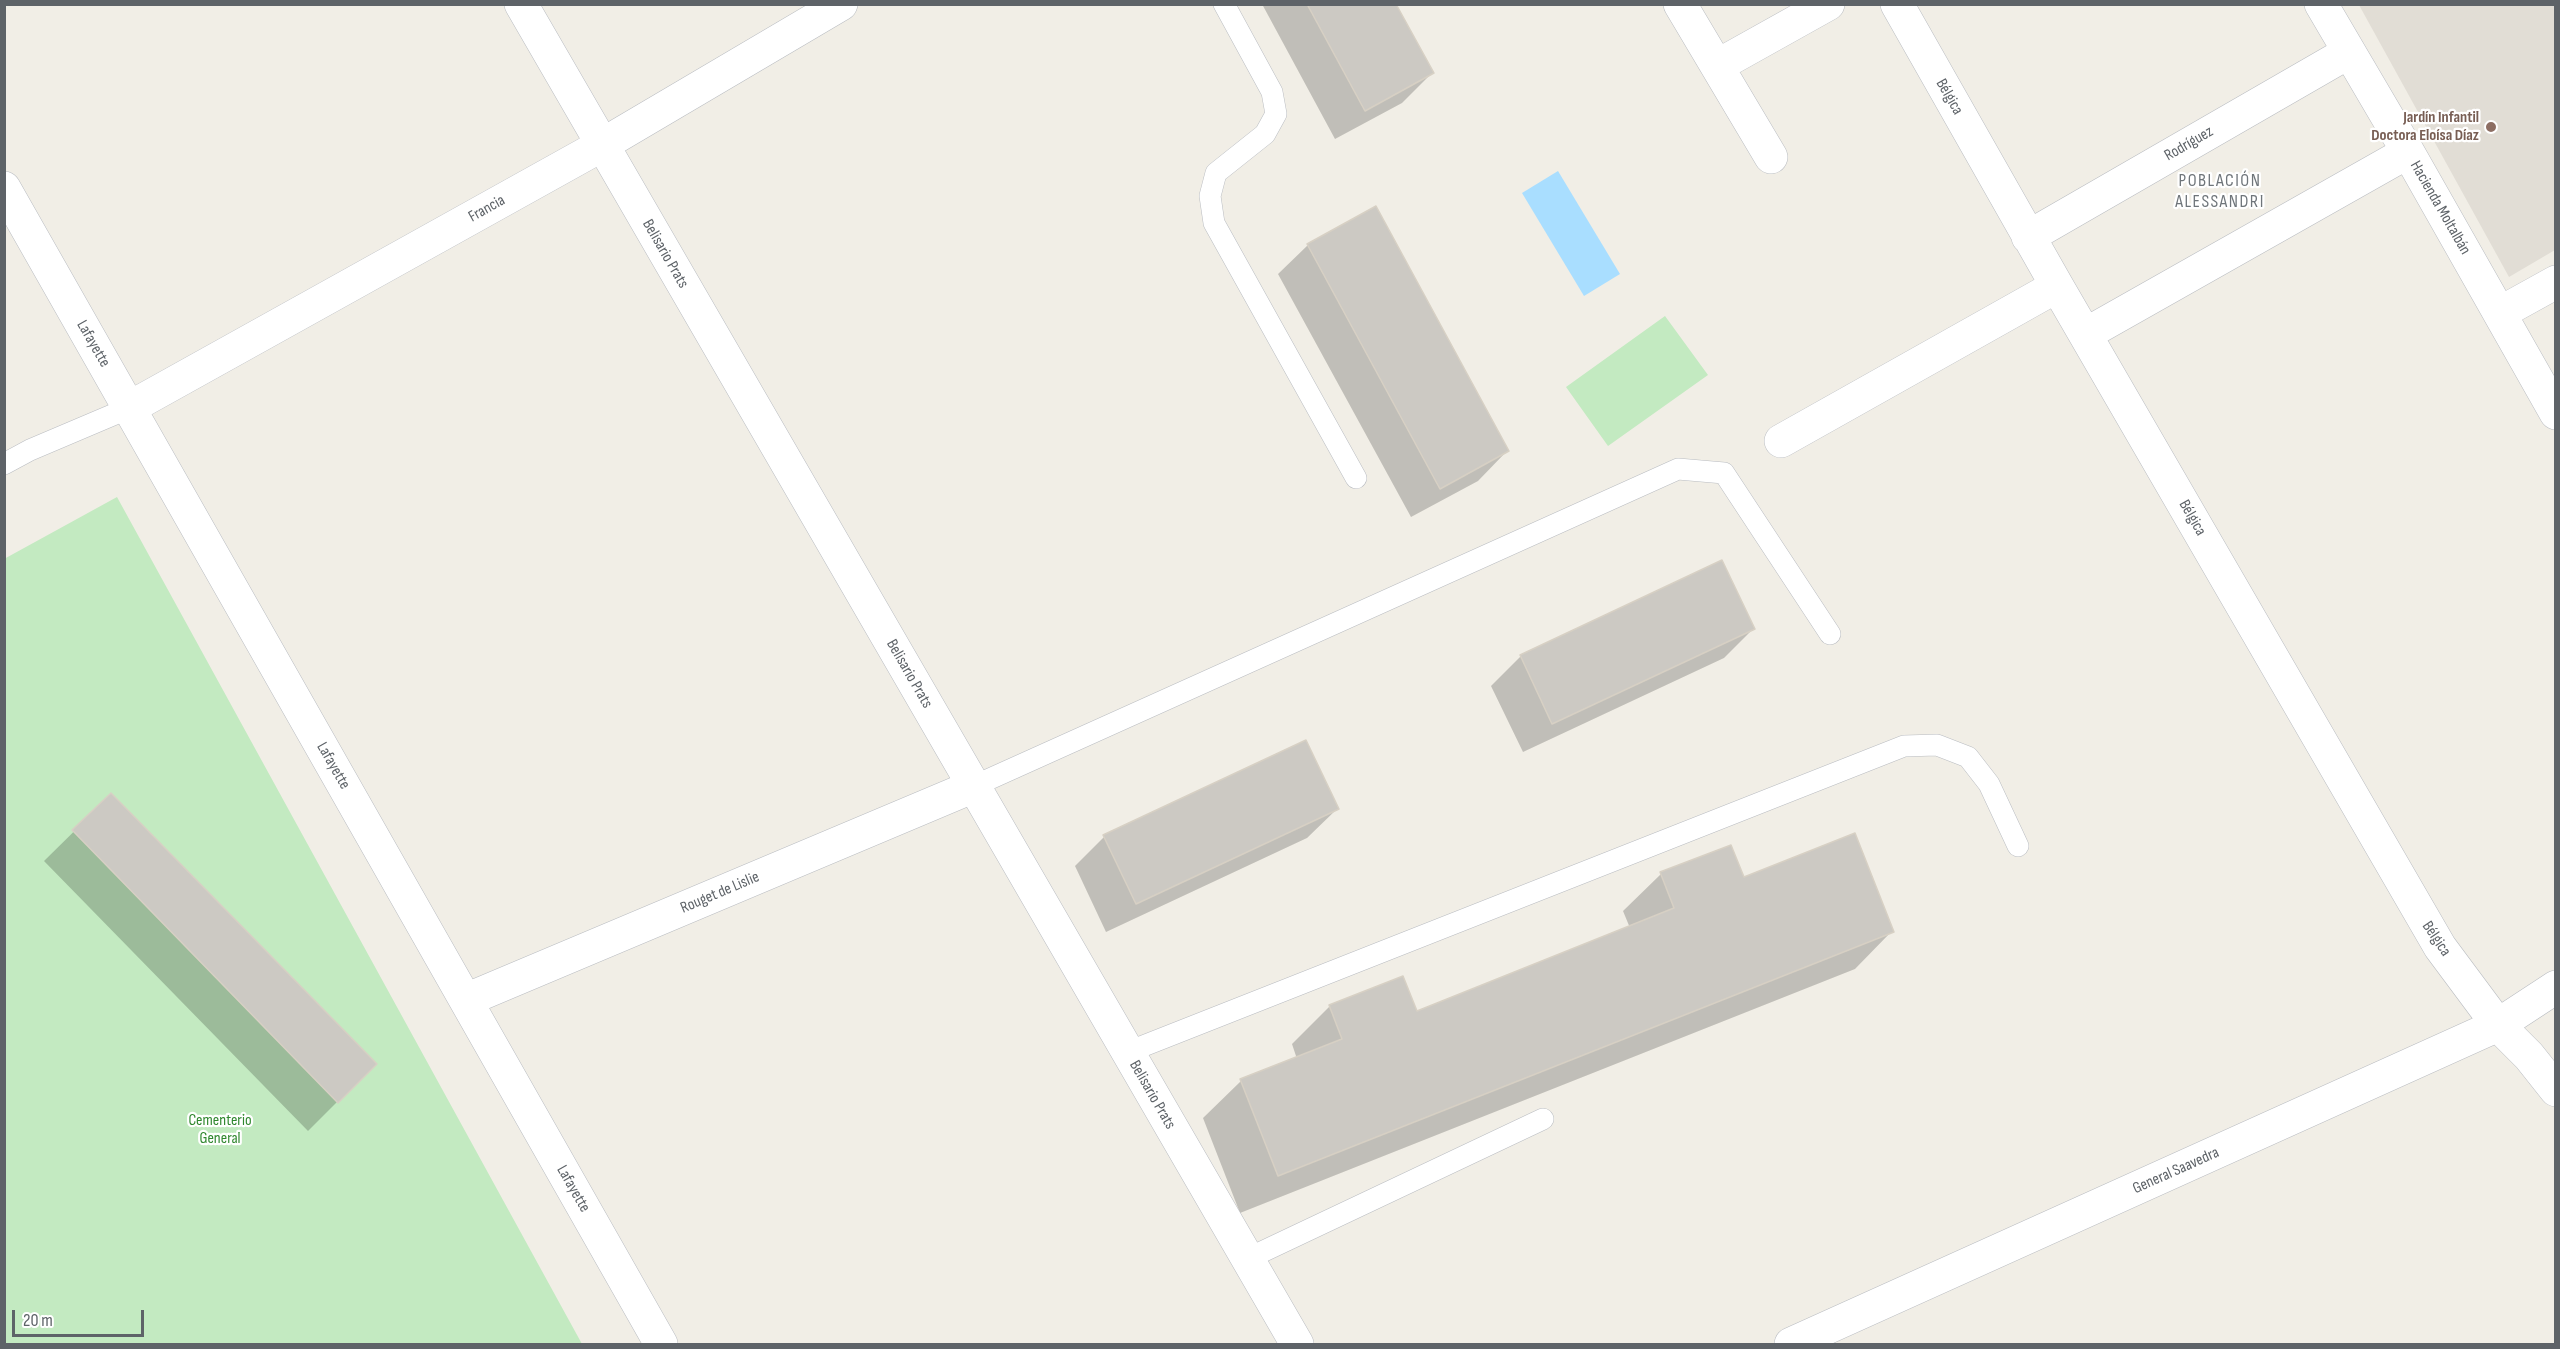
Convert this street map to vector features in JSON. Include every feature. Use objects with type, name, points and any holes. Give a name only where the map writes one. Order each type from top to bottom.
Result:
[{"type":"street","name":"Belisario Prats","points":[[521,4],[1297,1344]]},
{"type":"street","name":"Francia","points":[[129,408],[602,145],[841,4]]},
{"type":"street","points":[[1680,4],[1771,157]]},
{"type":"street","points":[[1717,66],[1828,4]]},
{"type":"street","name":"Bélgica","points":[[1897,4],[2056,286],[2086,334],[2420,916],[2446,956],[2498,1025],[2529,1056],[2556,1090]]},
{"type":"street","name":"Hacienda Moltalbán","points":[[2321,4],[2556,413]]},
{"type":"street","name":"Rodríguez","points":[[2028,237],[2349,52]]},
{"type":"street","points":[[2086,334],[2408,152]]},
{"type":"street","name":"Lafayette","points":[[4,188],[661,1344]]},
{"type":"street","points":[[2500,313],[2556,282]]},
{"type":"street","points":[[1781,441],[2056,286]]},
{"type":"street","name":"Rouget de Lislie","points":[[466,1000],[974,786]]},
{"type":"street","name":"General Saavedra","points":[[1791,1344],[2498,1025],[2556,987]]},
{"type":"lane","points":[[1224,4],[1272,92],[1275,114],[1265,134],[1216,173],[1210,196],[1214,223],[1356,478]]},
{"type":"lane","points":[[4,464],[30,450],[129,408]]},
{"type":"lane","points":[[974,786],[1678,469],[1724,473],[1830,634]]},
{"type":"lane","points":[[1128,1052],[1904,746],[1937,745],[1968,757],[1989,784],[2018,846]]},
{"type":"lane","points":[[1247,1259],[1543,1119]]},
{"type":"shaded area","name":"Jardín Infantil Doctora Eloísa Díaz","points":[[2359,5],[2555,5],[2555,250],[2509,277]]},
{"type":"green space","points":[[1665,316],[1708,375],[1608,446],[1566,387]]},
{"type":"green space","name":"Cementerio General","points":[[117,497],[582,1344],[5,1344],[4,559]]},
{"type":"water","points":[[1558,171],[1620,274],[1584,296],[1522,193]]},
{"type":"building","points":[[1307,4],[1396,4],[1434,73],[1365,111]]},
{"type":"building","points":[[1376,206],[1509,451],[1440,489],[1307,244]]},
{"type":"building","points":[[1722,560],[1755,629],[1552,724],[1520,655]]},
{"type":"building","points":[[1306,740],[1339,809],[1136,904],[1103,835]]},
{"type":"building","points":[[111,793],[377,1064],[338,1103],[72,830]]},
{"type":"building","points":[[1855,833],[1894,932],[1278,1176],[1240,1079],[1342,1039],[1329,1005],[1403,976],[1417,1011],[1674,908],[1660,872],[1731,845],[1744,877]]},
{"type":"place","name":"Jardín Infantil Doctora Eloísa Díaz","points":[[2491,127]]},
{"type":"district","name":"POBLACIÓN ALESSANDRI","points":[[2220,192]]}]
